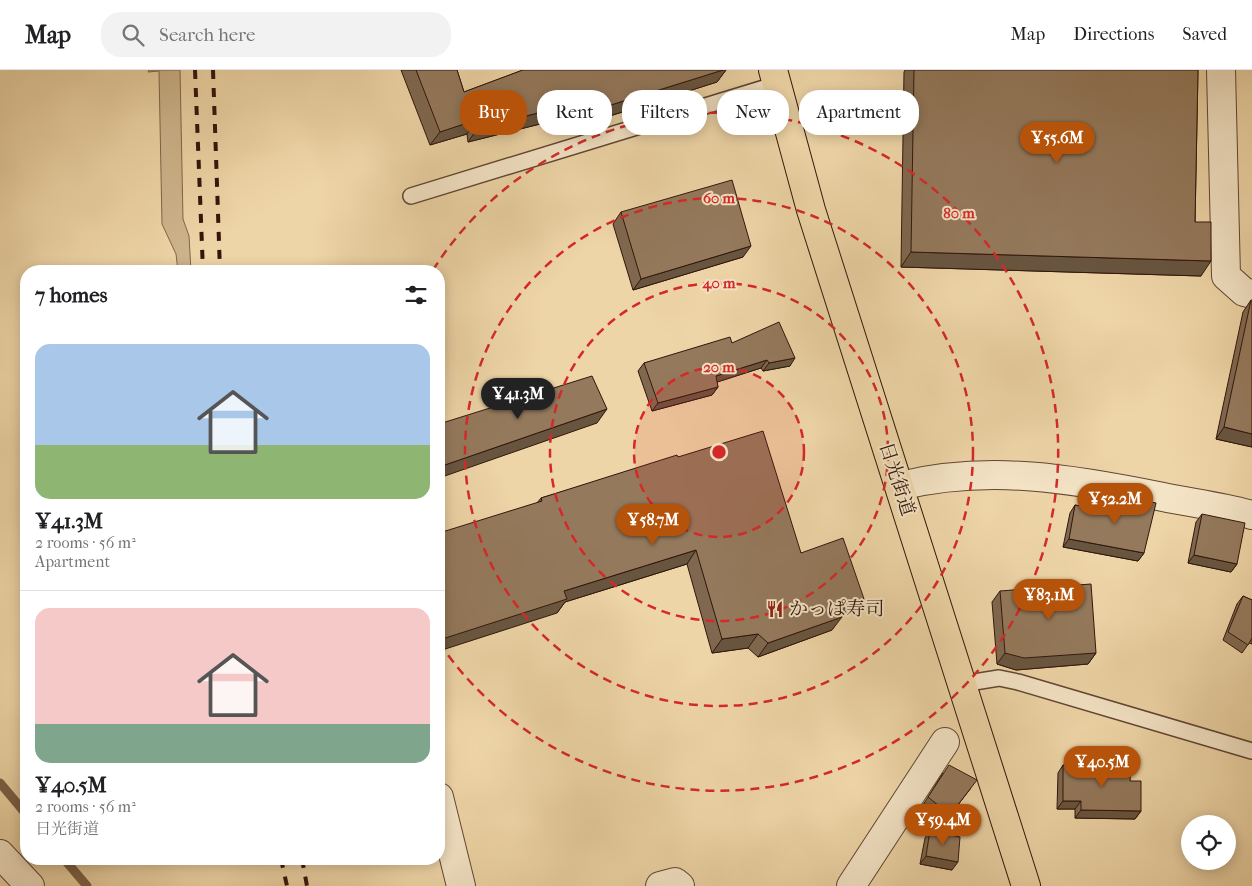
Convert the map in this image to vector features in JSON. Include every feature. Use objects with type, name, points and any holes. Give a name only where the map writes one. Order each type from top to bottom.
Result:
[{"type":"highway","name":"日光街道","points":[[775,77],[811,210],[1026,886]]},
{"type":"street","points":[[1222,70],[1226,276],[1244,292],[1252,294]]},
{"type":"street","points":[[900,486],[940,477],[964,475],[1041,476],[1252,514]]},
{"type":"street","points":[[851,886],[945,742]]},
{"type":"street","points":[[445,821],[461,886]]},
{"type":"street","points":[[0,854],[30,886]]},
{"type":"street","points":[[660,886],[675,882],[680,886]]},
{"type":"lane","points":[[411,196],[775,77]]},
{"type":"lane","points":[[962,684],[999,678],[1018,682],[1252,750]]},
{"type":"shaded area","points":[[149,70],[180,70],[183,219],[189,236],[191,265],[177,265],[176,254],[162,224],[159,71],[148,72]]},
{"type":"building","points":[[416,70],[457,70],[463,90],[460,90],[460,125],[440,132]]},
{"type":"building","points":[[523,70],[723,70],[659,90],[622,90],[622,102],[612,105],[612,90],[537,90],[537,113],[527,116],[527,90],[469,90]]},
{"type":"building","points":[[914,70],[1198,70],[1195,222],[1211,222],[1211,261],[911,252],[913,135],[919,135],[919,90],[914,90]]},
{"type":"building","points":[[732,180],[751,246],[641,279],[621,212]]},
{"type":"building","points":[[1252,300],[1252,434],[1224,427]]},
{"type":"building","points":[[779,322],[795,358],[769,363],[767,360],[716,376],[718,387],[658,403],[644,363],[730,337],[732,343]]},
{"type":"building","points":[[592,376],[607,409],[445,465],[445,422]]},
{"type":"building","points":[[763,431],[801,553],[843,538],[864,599],[840,604],[842,617],[768,643],[758,634],[722,639],[696,550],[564,591],[567,599],[445,638],[445,531],[542,501],[541,498],[677,455],[678,457]]},
{"type":"building","points":[[1121,496],[1156,503],[1144,553],[1069,539],[1075,505],[1116,513]]},
{"type":"building","points":[[1202,514],[1245,523],[1237,564],[1194,555]]},
{"type":"building","points":[[1091,584],[1096,653],[1024,658],[1005,653],[1000,591]]},
{"type":"building","points":[[1243,596],[1252,600],[1252,638],[1248,645],[1228,632]]},
{"type":"building","points":[[949,765],[977,780],[950,815],[928,797]]},
{"type":"building","points":[[1063,765],[1131,766],[1130,781],[1141,781],[1141,811],[1081,810],[1081,801],[1063,801]]},
{"type":"building","points":[[930,830],[960,837],[958,862],[926,856]]},
{"type":"waterway","points":[[0,783],[20,807]]},
{"type":"waterway","points":[[69,865],[87,886]]},
{"type":"railway","points":[[195,70],[203,265]]},
{"type":"railway","points":[[213,70],[220,265]]},
{"type":"railway","points":[[282,865],[287,886]]},
{"type":"railway","points":[[303,865],[307,886]]},
{"type":"place","name":"かっぱ寿司","points":[[775,609]]}]
